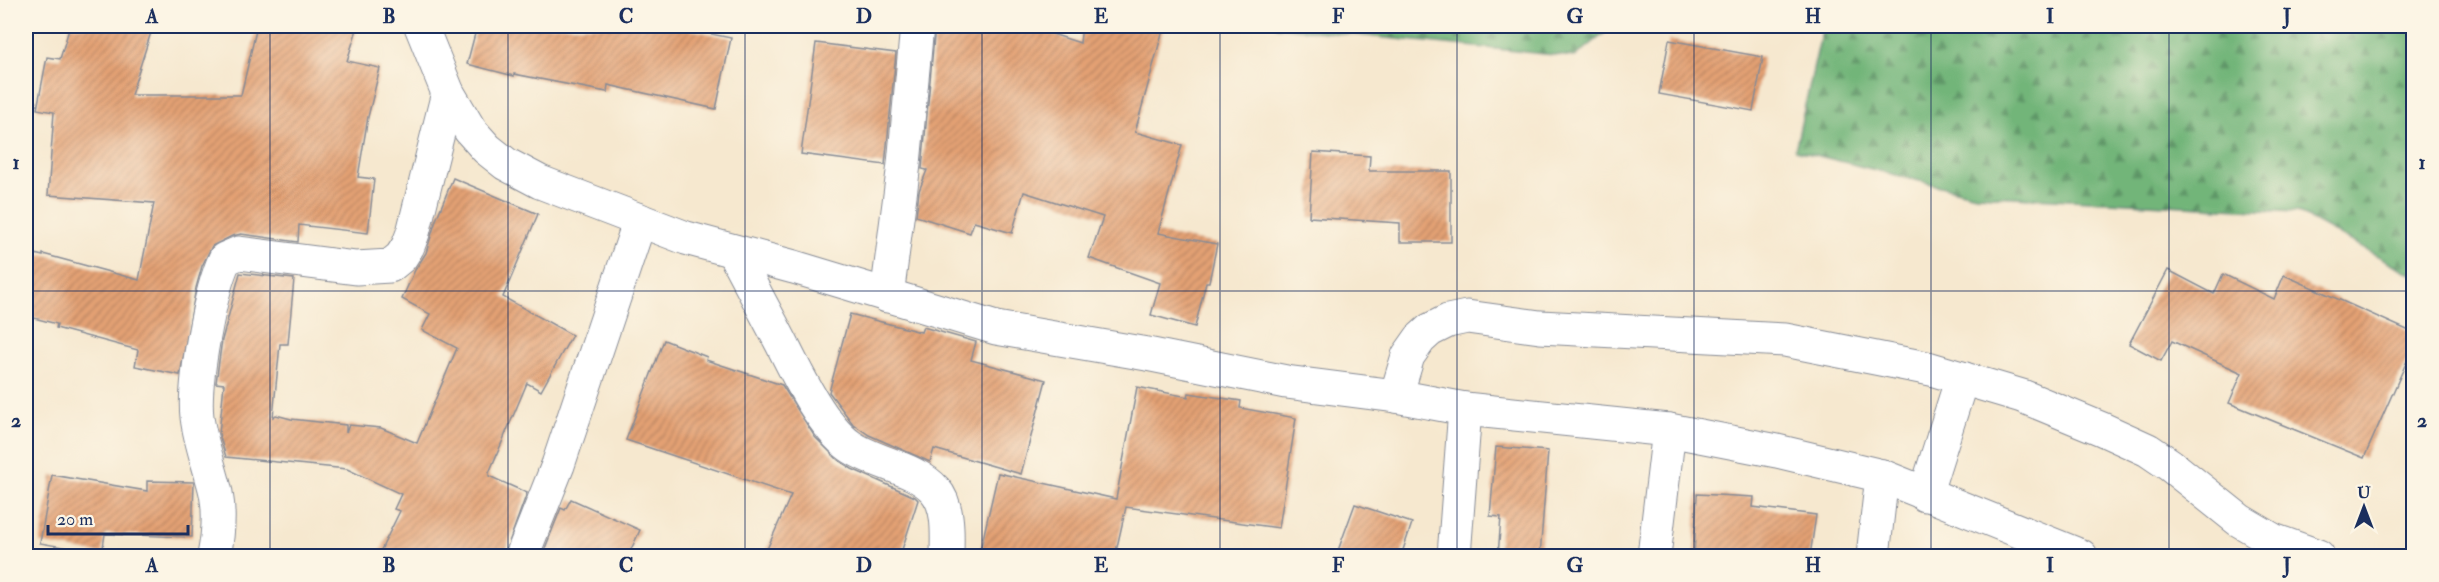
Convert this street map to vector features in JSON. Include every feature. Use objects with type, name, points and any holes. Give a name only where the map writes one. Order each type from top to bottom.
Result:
[{"type":"street","points":[[421,26],[448,93],[471,130],[487,149],[506,164],[540,182],[686,238],[996,328],[1147,354],[1286,382],[1396,396],[1466,410],[1670,430],[1777,451],[1882,476],[2081,556]]},
{"type":"street","points":[[887,296],[904,164],[917,26]]},
{"type":"street","points":[[214,556],[218,536],[216,495],[197,415],[197,387],[209,317],[225,259],[239,253],[356,268],[390,266],[401,257],[413,234],[448,93]]},
{"type":"street","points":[[522,556],[558,465],[640,220]]},
{"type":"street","points":[[733,250],[806,392],[826,420],[850,446],[913,475],[935,490],[940,497],[947,523],[947,556]]},
{"type":"street","points":[[1396,396],[1408,356],[1420,339],[1430,330],[1448,321],[1467,317],[1540,327],[1785,340],[1931,369],[2022,396],[2148,450],[2240,520],[2273,540],[2318,556]]},
{"type":"street","points":[[1925,495],[1962,378]]},
{"type":"street","points":[[1454,556],[1466,410]]},
{"type":"street","points":[[1654,556],[1670,430]]},
{"type":"street","points":[[1873,556],[1882,476]]},
{"type":"green space","points":[[1278,26],[1613,26],[1575,57]]},
{"type":"green space","points":[[1823,26],[2413,26],[2413,275],[2297,212],[1976,195],[1795,150]]},
{"type":"building","points":[[70,26],[153,26],[131,95],[241,95],[257,26],[358,26],[347,61],[380,68],[368,117],[358,177],[374,179],[368,233],[299,225],[298,242],[241,234],[212,246],[202,266],[196,288],[180,375],[135,366],[138,350],[56,328],[57,324],[26,316],[26,252],[43,256],[43,254],[139,280],[154,203],[48,195],[54,112],[37,109],[47,57],[60,59]]},
{"type":"building","points":[[477,26],[673,26],[731,38],[716,109],[608,85],[607,92],[514,74],[514,76],[467,64]]},
{"type":"building","points":[[935,26],[1028,26],[1080,43],[1082,26],[1164,26],[1135,132],[1182,145],[1158,233],[1217,244],[1209,282],[1206,282],[1195,327],[1151,315],[1160,283],[1089,258],[1103,217],[1024,192],[1012,233],[974,222],[970,233],[916,216],[919,191],[927,170],[922,169]]},
{"type":"building","points":[[1669,40],[1763,57],[1753,111],[1659,94]]},
{"type":"building","points":[[816,43],[896,53],[885,165],[801,154]]},
{"type":"building","points":[[1313,152],[1370,156],[1369,171],[1451,171],[1451,242],[1400,242],[1400,223],[1309,217]]},
{"type":"building","points":[[453,178],[538,214],[503,297],[572,335],[541,391],[527,383],[489,473],[489,476],[527,493],[504,556],[378,556],[400,511],[394,509],[401,494],[347,469],[226,457],[219,434],[224,384],[216,383],[222,340],[240,273],[294,279],[288,344],[280,344],[273,417],[276,415],[291,419],[346,425],[346,433],[349,425],[381,428],[417,443],[457,348],[422,330],[430,314],[402,299],[415,270],[426,253]]},
{"type":"building","points":[[2168,270],[2214,294],[2223,274],[2274,299],[2284,275],[2414,333],[2414,345],[2364,458],[2229,403],[2242,373],[2172,341],[2161,361],[2129,344]]},
{"type":"building","points":[[850,314],[921,332],[923,327],[976,342],[971,360],[1046,380],[1021,474],[934,449],[930,462],[869,435],[853,424],[829,392]]},
{"type":"building","points":[[664,340],[707,357],[706,360],[782,385],[815,437],[838,460],[852,469],[915,497],[918,500],[900,556],[764,556],[791,495],[626,440]]},
{"type":"building","points":[[1137,387],[1188,397],[1189,393],[1241,401],[1240,408],[1296,418],[1279,528],[1126,507],[1115,556],[979,556],[998,473],[1116,499]]},
{"type":"building","points":[[1496,447],[1548,451],[1540,556],[1498,556],[1501,517],[1490,516]]},
{"type":"building","points":[[52,475],[147,491],[147,481],[194,482],[192,537],[105,534],[102,554],[40,543]]},
{"type":"building","points":[[1697,494],[1754,497],[1753,507],[1816,515],[1810,556],[1694,556]]},
{"type":"building","points":[[571,499],[640,530],[628,556],[542,556],[561,508],[565,510]]},
{"type":"building","points":[[1355,504],[1412,523],[1401,556],[1336,556]]}]
